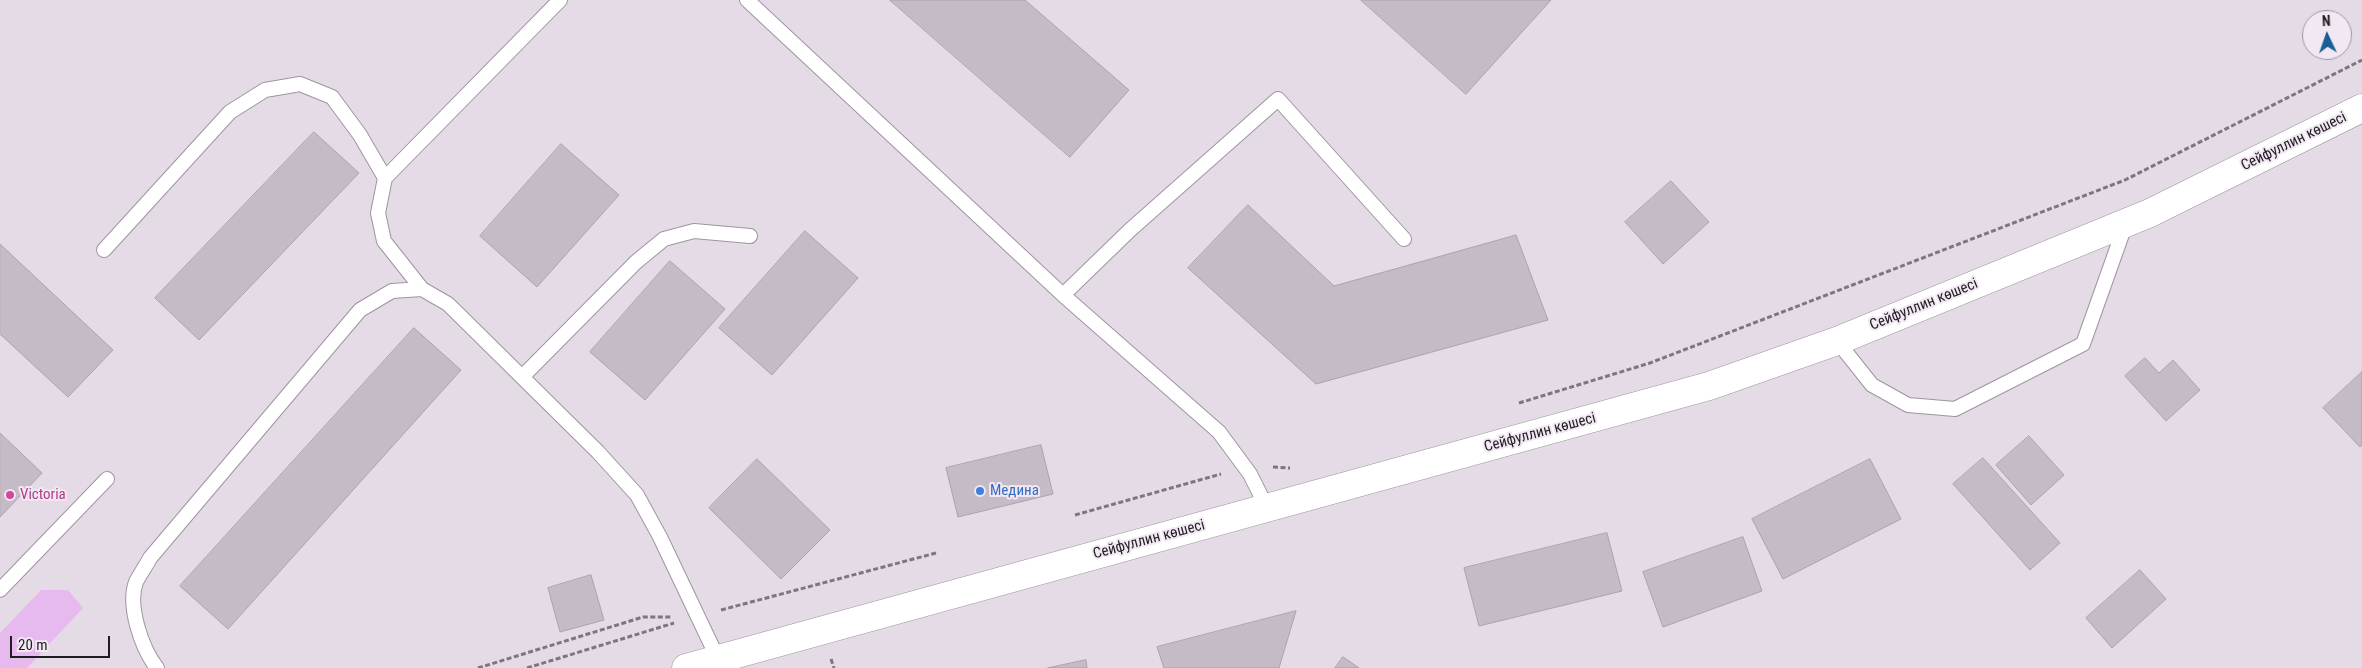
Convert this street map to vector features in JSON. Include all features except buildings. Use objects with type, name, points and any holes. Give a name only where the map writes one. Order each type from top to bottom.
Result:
[{"type":"main road","name":"Сейфуллин көшесі","points":[[686,668],[1709,386],[1837,341],[2150,213],[2362,108]]},
{"type":"lane","points":[[560,0],[385,178],[378,213],[384,241],[422,289],[448,304],[598,452],[637,495],[660,536],[718,659]]},
{"type":"lane","points":[[747,0],[1063,295],[1219,432],[1244,467],[1267,508]]},
{"type":"lane","points":[[104,250],[230,112],[265,90],[300,84],[332,97],[360,135],[385,178]]},
{"type":"lane","points":[[1063,295],[1130,230],[1278,99],[1404,239]]},
{"type":"lane","points":[[1837,341],[1872,385],[1908,405],[1955,408],[2083,344],[2126,223]]},
{"type":"lane","points":[[522,377],[636,262],[664,239],[694,231],[750,236]]},
{"type":"lane","points":[[157,668],[140,637],[134,606],[136,584],[150,558],[360,310],[392,291],[422,289]]},
{"type":"lane","points":[[0,590],[107,479]]},
{"type":"path","points":[[1516,404],[1650,363],[2125,180],[2362,60]]},
{"type":"path","points":[[1075,515],[1244,467],[1300,468]]},
{"type":"path","points":[[527,668],[698,616],[936,553]]},
{"type":"path","points":[[478,668],[643,617],[698,616]]},
{"type":"shaded area","points":[[41,590],[68,590],[83,608],[27,668],[0,668],[0,633]]},
{"type":"place","name":"Медина","points":[[980,491]]},
{"type":"place","name":"Victoria","points":[[10,495]]}]
